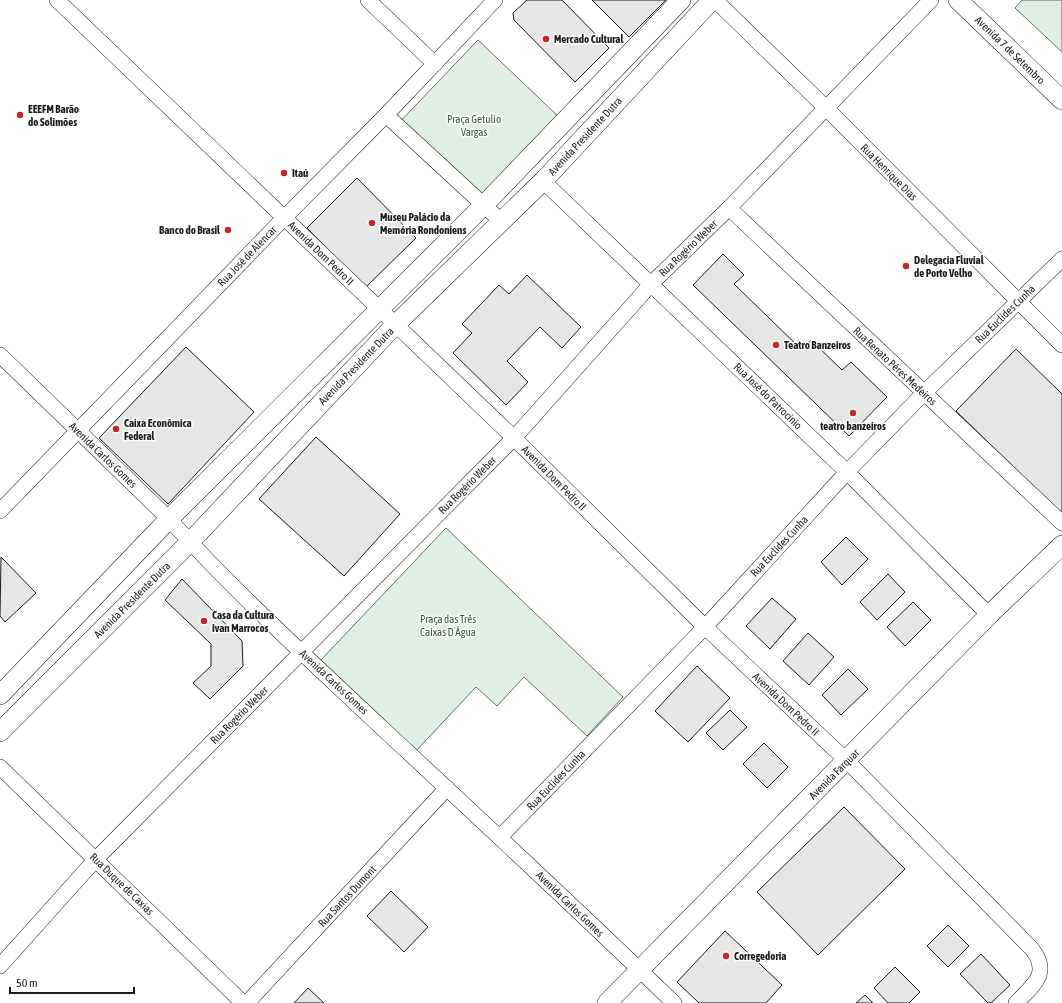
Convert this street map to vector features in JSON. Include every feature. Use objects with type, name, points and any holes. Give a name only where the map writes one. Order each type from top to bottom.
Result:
[{"type":"street","name":"Avenida Dom Pedro II","points":[[57,0],[514,438],[705,627],[846,761],[1032,949],[1041,965],[1041,973],[1037,980],[1016,1003]]},
{"type":"street","points":[[368,0],[435,64]]},
{"type":"street","name":"Rua José de Alencar","points":[[0,511],[386,115],[495,0]]},
{"type":"street","points":[[0,695],[169,518],[483,206],[681,0]]},
{"type":"street","name":"Avenida Presidente Dutra","points":[[0,732],[190,542],[395,325],[543,181],[712,0]]},
{"type":"street","name":"Rua Henrique Dias","points":[[715,0],[826,108],[1062,345]]},
{"type":"street","name":"Rua Rogério Weber","points":[[0,966],[96,859],[514,438],[652,283],[729,208],[931,0]]},
{"type":"street","name":"Avenida 7 de Setembro","points":[[958,0],[1062,100]]},
{"type":"street","points":[[386,115],[501,221]]},
{"type":"street","name":"Rua José do Patrocínio","points":[[543,181],[652,283],[847,472],[989,615]]},
{"type":"street","name":"Rua Renato Péres Medeiros","points":[[729,208],[1062,523]]},
{"type":"street","name":"Rua Euclides Cunha","points":[[500,837],[705,627],[847,472],[924,393],[1062,259]]},
{"type":"street","name":"Avenida Carlos Gomes","points":[[0,355],[169,518],[190,542],[302,652],[500,837],[674,1003]]},
{"type":"street","name":"Avenida Farquar","points":[[607,1003],[989,615],[1062,545]]},
{"type":"street","name":"Rua Duque de Caxias","points":[[0,766],[243,1003]]},
{"type":"street","name":"Rua Santos Dumont","points":[[247,1003],[447,788]]},
{"type":"green space","points":[[1022,0],[1062,0],[1062,52],[1015,8]]},
{"type":"green space","name":"Praça Getulio Vargas","points":[[478,40],[560,118],[475,206],[394,128]]},
{"type":"green space","name":"Praça das Três Caixas D´Água","points":[[446,528],[623,697],[587,736],[524,677],[497,706],[476,687],[414,753],[318,663]]},
{"type":"building","points":[[527,0],[562,0],[609,48],[575,82],[514,20],[513,13]]},
{"type":"building","points":[[592,0],[666,0],[629,37]]},
{"type":"building","points":[[357,178],[416,238],[365,288],[307,228]]},
{"type":"building","name":"Teatro Banzeiros","points":[[723,254],[744,275],[734,284],[802,350],[811,340],[842,370],[851,362],[887,397],[849,436],[693,285]]},
{"type":"building","points":[[527,275],[581,327],[562,348],[540,327],[507,361],[528,382],[506,405],[453,353],[472,333],[462,324],[499,285],[509,294]]},
{"type":"building","points":[[186,347],[254,412],[168,504],[99,438]]},
{"type":"building","points":[[1016,349],[1062,394],[1062,514],[956,411]]},
{"type":"building","points":[[316,437],[400,514],[344,576],[259,499]]},
{"type":"building","points":[[846,537],[868,559],[842,585],[821,562]]},
{"type":"building","points":[[1,557],[36,593],[5,622],[0,616]]},
{"type":"building","points":[[888,574],[905,592],[877,620],[860,602]]},
{"type":"building","name":"Casa da Cultura Ivan Marrocos","points":[[182,579],[242,641],[243,666],[210,699],[193,683],[211,666],[211,644],[165,600]]},
{"type":"building","points":[[772,598],[796,619],[770,649],[746,626]]},
{"type":"building","points":[[913,602],[931,620],[905,646],[887,627]]},
{"type":"building","points":[[808,633],[834,657],[809,685],[783,661]]},
{"type":"building","points":[[697,666],[730,698],[688,742],[655,711]]},
{"type":"building","points":[[848,669],[868,689],[841,715],[822,695]]},
{"type":"building","points":[[730,710],[747,727],[723,750],[706,733]]},
{"type":"building","points":[[764,743],[788,767],[767,788],[743,764]]},
{"type":"building","points":[[844,807],[905,869],[818,955],[757,892]]},
{"type":"building","points":[[391,891],[428,927],[404,952],[367,916]]},
{"type":"building","points":[[948,925],[969,946],[948,967],[927,946]]},
{"type":"building","name":"Corregedoria","points":[[725,931],[782,985],[766,1003],[699,1003],[677,982]]},
{"type":"building","points":[[981,954],[1010,985],[991,1003],[988,1003],[960,974]]},
{"type":"building","points":[[895,967],[920,992],[909,1003],[888,1003],[874,988]]},
{"type":"building","points":[[308,988],[324,1003],[294,1003]]},
{"type":"building","points":[[865,995],[873,1003],[856,1003]]},
{"type":"place","name":"Mercado Cultural","points":[[546,39]]},
{"type":"place","name":"EEEFM Barão do Solimões","points":[[20,115]]},
{"type":"place","name":"Itaú","points":[[284,173]]},
{"type":"place","name":"Museu Palácio da Memória Rondoniens","points":[[372,223]]},
{"type":"place","name":"Banco do Brasil","points":[[228,230]]},
{"type":"place","name":"Delegacia Fluvial de Porto Velho","points":[[906,266]]},
{"type":"place","name":"Teatro Banzeiros","points":[[776,345]]},
{"type":"place","name":"teatro banzeiros","points":[[853,413]]},
{"type":"place","name":"Caixa Econômica Federal","points":[[116,429]]},
{"type":"place","name":"Casa da Cultura Ivan Marrocos","points":[[204,621]]},
{"type":"place","name":"Corregedoria","points":[[726,956]]}]
